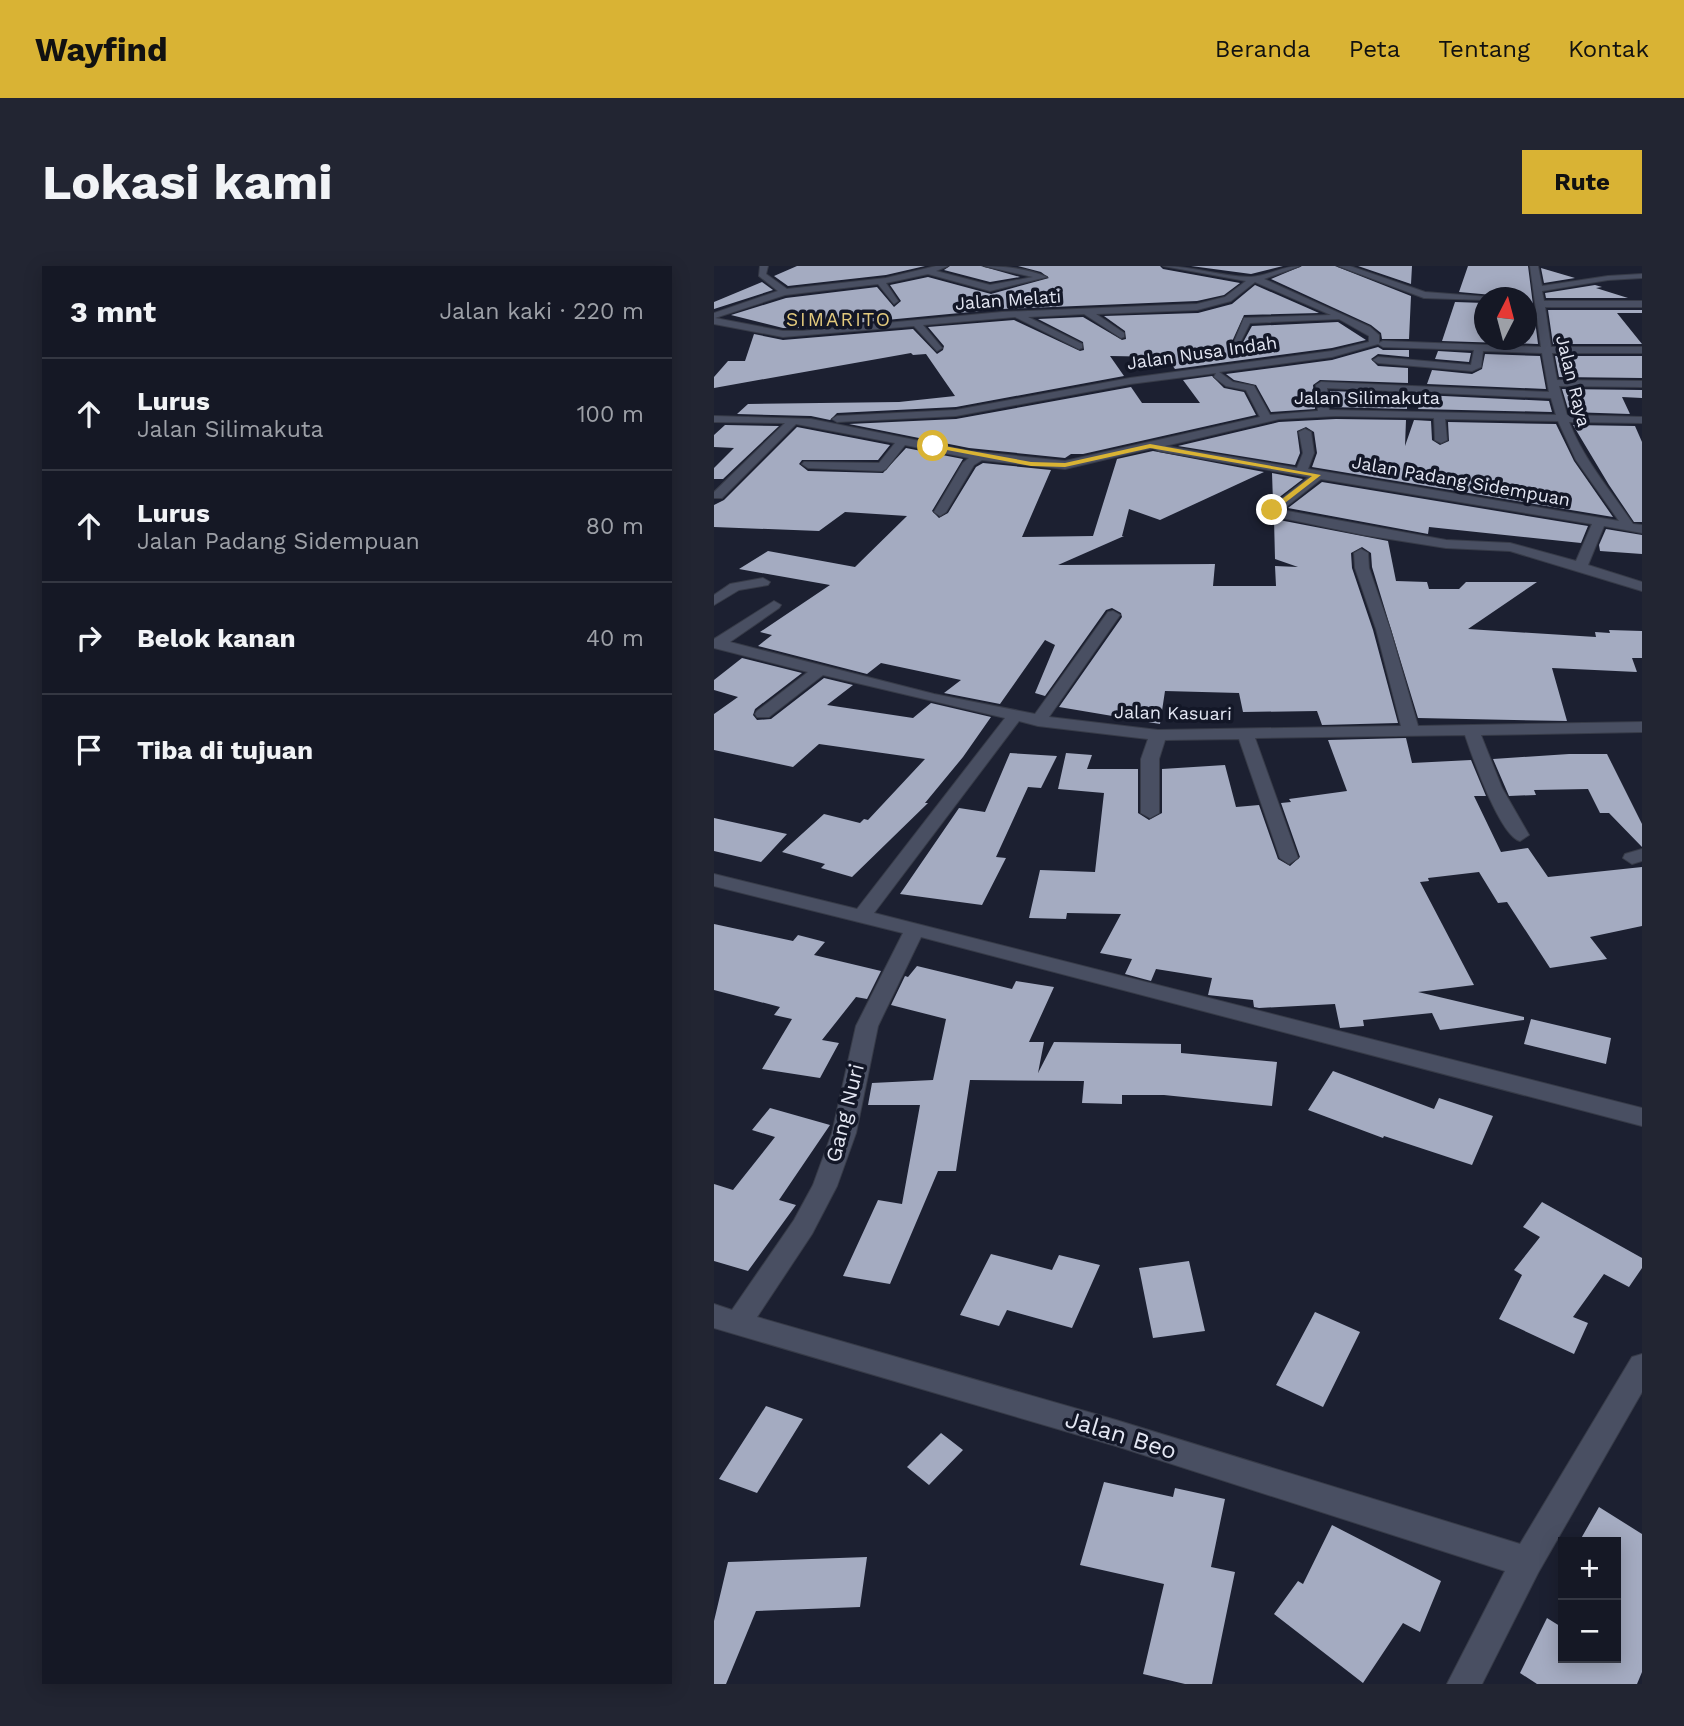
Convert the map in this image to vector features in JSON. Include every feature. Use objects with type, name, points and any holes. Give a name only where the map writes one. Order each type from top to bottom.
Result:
[{"type":"street","points":[[764,266],[762,274],[774,286],[786,292]]},
{"type":"street","points":[[714,319],[764,297],[880,281],[929,272],[944,266]]},
{"type":"street","points":[[929,272],[990,288],[1043,277],[988,266]]},
{"type":"street","name":"Jalan Nusa Indah","points":[[807,422],[957,413],[1074,390],[1332,354],[1374,344],[1375,338],[1371,332],[1254,279],[1167,266]]},
{"type":"street","name":"Jalan Melati","points":[[714,319],[783,334],[802,334],[1017,314],[1212,305],[1228,299],[1254,279],[1296,266]]},
{"type":"street","points":[[1342,266],[1424,295],[1474,297]]},
{"type":"street","name":"Jalan Raya","points":[[1534,266],[1545,350],[1571,442],[1636,529]]},
{"type":"street","points":[[1540,297],[1608,278],[1642,276]]},
{"type":"street","points":[[880,281],[894,301]]},
{"type":"street","points":[[1537,297],[1642,304]]},
{"type":"street","points":[[1084,310],[1121,335]]},
{"type":"street","points":[[1017,314],[1079,346]]},
{"type":"street","points":[[1235,345],[1247,320],[1342,318]]},
{"type":"street","points":[[916,324],[937,348]]},
{"type":"street","points":[[1383,344],[1474,348]]},
{"type":"street","points":[[1378,360],[1472,368],[1476,367],[1479,361],[1479,350]]},
{"type":"street","points":[[1537,350],[1642,350]]},
{"type":"street","points":[[1218,375],[1230,384],[1250,388],[1267,419]]},
{"type":"street","points":[[1554,383],[1642,384]]},
{"type":"street","points":[[1324,413],[1321,385],[1453,393],[1557,395]]},
{"type":"street","name":"Jalan Silimakuta","points":[[807,422],[981,456],[1031,464],[1065,465],[1267,419],[1324,413],[1642,420]]},
{"type":"street","points":[[1439,415],[1441,440]]},
{"type":"street","points":[[714,419],[807,422]]},
{"type":"street","points":[[718,495],[793,421]]},
{"type":"street","points":[[1300,472],[1309,459],[1310,445],[1305,432]]},
{"type":"street","points":[[808,464],[882,467],[904,440]]},
{"type":"street","name":"Jalan Padang Sidempuan","points":[[1150,446],[1636,529]]},
{"type":"street","points":[[940,512],[970,463],[981,456]]},
{"type":"street","points":[[1318,475],[1272,512],[1446,544],[1510,547],[1642,587]]},
{"type":"street","points":[[1580,567],[1598,523]]},
{"type":"street","points":[[1361,553],[1362,568],[1383,629],[1411,731]]},
{"type":"street","points":[[1548,573],[1580,567]]},
{"type":"street","points":[[714,601],[735,587],[763,582]]},
{"type":"street","points":[[716,644],[774,605]]},
{"type":"street","points":[[1038,721],[1113,615]]},
{"type":"street","name":"Jalan Kasuari","points":[[716,644],[1014,717],[1092,730],[1158,735],[1642,727]]},
{"type":"street","points":[[763,714],[821,669]]},
{"type":"street","points":[[860,918],[1014,717]]},
{"type":"street","points":[[1471,730],[1493,788],[1520,835]]},
{"type":"street","points":[[1245,733],[1289,858]]},
{"type":"street","points":[[1150,813],[1150,759],[1158,735]]},
{"type":"street","points":[[714,880],[999,950],[1642,1117]]},
{"type":"street","name":"Gang Nuri","points":[[726,1320],[803,1227],[825,1186],[844,1133],[867,1026],[914,930]]},
{"type":"street","name":"Jalan Beo","points":[[726,1320],[1116,1433],[1527,1562]]},
{"type":"street","points":[[1464,1684],[1527,1562],[1642,1366]]},
{"type":"building","points":[[797,266],[925,266],[886,275],[788,286],[774,276]]},
{"type":"building","points":[[950,266],[981,266],[1020,277],[990,282],[944,270]]},
{"type":"building","points":[[1018,266],[1160,266],[1163,269],[1240,283],[1224,295],[1197,301],[1002,309],[802,328],[783,328],[731,315],[786,298],[877,287],[894,307],[901,301],[890,285],[928,277],[991,294],[1049,278],[1041,272]]},
{"type":"building","points":[[1191,266],[1283,266],[1251,274]]},
{"type":"building","points":[[1302,266],[1335,266],[1411,296],[1409,339],[1382,339],[1381,333],[1371,325],[1271,279]]},
{"type":"building","points":[[1358,266],[1412,266],[1411,284]]},
{"type":"building","points":[[1468,266],[1528,266],[1531,287],[1474,287],[1474,293],[1459,292]]},
{"type":"building","points":[[1541,268],[1575,278],[1544,283]]},
{"type":"building","points":[[762,282],[773,290],[714,309],[714,302]]},
{"type":"building","points":[[1255,285],[1319,313],[1244,315],[1230,346],[1232,350],[1240,348],[1252,326],[1338,322],[1366,340],[1332,348],[1175,369],[1166,357],[1110,356],[1124,376],[956,407],[837,413],[830,420],[811,416],[737,414],[748,404],[899,402],[955,396],[926,354],[911,353],[714,388],[714,377],[728,361],[745,361],[754,334],[783,340],[913,329],[937,354],[944,346],[928,327],[1014,320],[1080,351],[1084,350],[1083,342],[1038,319],[1083,317],[1122,340],[1126,339],[1125,331],[1104,316],[1198,313],[1232,304]]},
{"type":"building","points":[[1595,285],[1602,287],[1596,288],[1628,298],[1546,298],[1545,293]]},
{"type":"building","points":[[1455,302],[1474,303],[1474,342],[1442,341]]},
{"type":"building","points":[[1548,310],[1642,310],[1642,313],[1617,313],[1642,344],[1553,344]]},
{"type":"building","points":[[1378,347],[1383,350],[1409,350],[1409,357],[1378,354],[1371,359],[1378,366],[1408,368],[1408,383],[1320,380],[1313,385],[1315,409],[1271,412],[1256,385],[1234,380],[1226,374],[1332,360]]},
{"type":"building","points":[[1438,351],[1471,353],[1469,362],[1435,359]]},
{"type":"building","points":[[1485,354],[1540,356],[1546,389],[1427,384],[1432,370],[1472,374],[1482,369]]},
{"type":"building","points":[[1555,356],[1642,356],[1642,378],[1559,377]]},
{"type":"building","points":[[1212,376],[1224,388],[1244,392],[1256,415],[1083,454],[1071,454],[1065,458],[969,448],[849,424],[956,419],[1131,387],[1142,403],[1200,403],[1183,380]]},
{"type":"building","points":[[1562,389],[1642,390],[1642,398],[1622,397],[1630,414],[1569,412]]},
{"type":"building","points":[[1330,391],[1407,394],[1407,409],[1331,407]]},
{"type":"building","points":[[1423,395],[1549,401],[1552,412],[1418,409]]},
{"type":"building","points":[[1336,419],[1406,420],[1405,446],[1414,420],[1431,421],[1432,440],[1440,445],[1449,441],[1448,422],[1556,424],[1574,461],[1613,517],[1312,467],[1317,453],[1314,432],[1306,427],[1297,431],[1300,453],[1295,465],[1178,446],[1279,422]]},
{"type":"building","points":[[725,425],[779,426],[723,479],[714,479],[714,468],[734,448],[714,447],[714,435]]},
{"type":"building","points":[[1573,425],[1635,426],[1642,442],[1642,522],[1634,522]]},
{"type":"building","points":[[797,427],[890,445],[878,460],[802,460],[799,464],[808,471],[883,473],[906,448],[963,459],[932,511],[939,518],[948,513],[976,467],[983,463],[1051,470],[1022,537],[1093,536],[1117,459],[1153,451],[1264,472],[1160,520],[1129,509],[1124,536],[1058,565],[1215,564],[1213,586],[1276,586],[1275,566],[1298,567],[1275,559],[1274,519],[1388,541],[1396,581],[1427,582],[1429,589],[1459,589],[1466,582],[1537,582],[1468,629],[1596,637],[1595,632],[1610,633],[1609,630],[1642,631],[1642,658],[1632,658],[1637,672],[1552,668],[1567,721],[1418,718],[1372,567],[1371,553],[1362,547],[1351,553],[1352,568],[1373,630],[1398,723],[1322,725],[1317,711],[1243,712],[1239,693],[1165,691],[1160,724],[1059,707],[1122,617],[1121,613],[1112,608],[1106,610],[1045,696],[1035,693],[1055,645],[1045,640],[1000,704],[944,693],[961,680],[881,663],[867,674],[758,646],[772,635],[760,632],[830,585],[739,569],[768,551],[855,567],[907,516],[845,512],[819,531],[714,527],[714,505],[724,500]]},
{"type":"building","points":[[1272,473],[1303,479],[1273,502]]},
{"type":"building","points":[[1322,482],[1588,526],[1581,543],[1429,527],[1428,534],[1288,508]]},
{"type":"building","points":[[1606,529],[1642,535],[1642,554],[1600,551],[1599,545]]},
{"type":"building","points":[[742,658],[802,673],[755,709],[753,715],[757,720],[771,719],[824,678],[853,685],[827,705],[913,718],[931,703],[991,717],[963,757],[925,803],[928,803],[852,877],[821,868],[825,864],[782,852],[824,814],[860,823],[864,819],[868,820],[925,759],[819,744],[793,767],[714,750],[714,714],[738,697],[714,690],[714,680]]},
{"type":"building","points":[[1406,738],[1412,763],[1471,760],[1486,796],[1474,796],[1501,852],[1528,848],[1548,877],[1642,867],[1642,926],[1590,937],[1607,959],[1550,968],[1507,902],[1498,903],[1479,872],[1428,878],[1429,881],[1420,882],[1474,985],[1418,992],[1524,1017],[1524,1020],[1440,1030],[1432,1013],[1363,1020],[1364,1026],[1340,1028],[1335,1004],[1259,1008],[1254,1007],[1253,1000],[1208,995],[1212,978],[1156,969],[1151,981],[1125,974],[1132,959],[1100,953],[1121,914],[1067,913],[1066,919],[1029,918],[1040,870],[1095,872],[1104,793],[1058,789],[1066,753],[1092,755],[1087,769],[1138,769],[1138,813],[1149,820],[1162,813],[1162,769],[1225,765],[1236,807],[1259,805],[1278,859],[1290,866],[1300,857],[1281,803],[1291,802],[1289,799],[1347,791],[1328,740]]},
{"type":"building","points":[[1010,753],[1057,756],[1041,788],[1028,787],[996,857],[1006,858],[982,905],[900,894],[959,808],[985,812]]},
{"type":"building","points":[[1607,754],[1642,824],[1642,847],[1609,813],[1600,813],[1588,789],[1534,790],[1536,795],[1509,796],[1493,759]]},
{"type":"building","points":[[714,818],[787,834],[761,862],[714,851]]},
{"type":"building","points":[[714,924],[793,941],[798,935],[825,942],[814,955],[881,971],[867,999],[856,997],[822,1040],[839,1043],[820,1078],[762,1069],[792,1019],[774,1015],[780,1007],[714,990]]},
{"type":"building","points":[[917,966],[1012,989],[1016,981],[1054,987],[1029,1042],[1044,1042],[1038,1073],[1054,1042],[1181,1044],[1181,1053],[1277,1062],[1272,1106],[1164,1095],[1122,1095],[1122,1104],[1082,1103],[1084,1081],[970,1080],[956,1171],[938,1171],[890,1284],[843,1276],[878,1200],[902,1204],[920,1105],[868,1105],[872,1083],[933,1080],[946,1019],[891,1005],[905,976],[908,977]]},
{"type":"building","points":[[1531,1019],[1611,1038],[1606,1064],[1524,1044]]},
{"type":"building","points":[[1333,1071],[1434,1109],[1439,1098],[1493,1116],[1472,1165],[1384,1136],[1383,1138],[1308,1110]]},
{"type":"building","points":[[770,1108],[830,1125],[779,1200],[796,1205],[748,1271],[714,1261],[714,1184],[733,1190],[775,1137],[752,1130]]},
{"type":"building","points":[[1542,1202],[1642,1258],[1642,1268],[1629,1287],[1604,1274],[1573,1317],[1588,1323],[1574,1354],[1499,1319],[1522,1275],[1514,1270],[1540,1237],[1523,1227]]},
{"type":"building","points":[[991,1254],[1052,1270],[1059,1255],[1100,1265],[1072,1328],[1007,1310],[999,1326],[960,1315]]},
{"type":"building","points":[[1189,1261],[1205,1331],[1153,1338],[1139,1268]]},
{"type":"building","points":[[1315,1312],[1360,1332],[1323,1407],[1276,1385]]},
{"type":"building","points":[[766,1406],[803,1419],[757,1493],[719,1479]]},
{"type":"building","points":[[941,1433],[963,1450],[929,1485],[907,1467]]},
{"type":"building","points":[[1104,1482],[1173,1497],[1175,1488],[1225,1499],[1211,1567],[1235,1572],[1212,1684],[1185,1684],[1143,1674],[1164,1584],[1080,1565]]},
{"type":"building","points":[[1599,1507],[1642,1534],[1642,1672],[1637,1684],[1537,1684],[1520,1673],[1547,1618],[1558,1625],[1558,1663],[1621,1663],[1621,1537],[1582,1537]]},
{"type":"building","points":[[1332,1525],[1441,1581],[1420,1632],[1403,1623],[1363,1683],[1274,1614],[1298,1581],[1303,1584]]},
{"type":"building","points":[[867,1557],[860,1607],[756,1611],[726,1684],[714,1684],[714,1621],[728,1562]]},
{"type":"district","name":"SIMARITO","points":[[839,319]]},
{"type":"route","points":[[933,446],[1031,464],[1065,465],[1150,446],[1318,475],[1272,510]]}]
